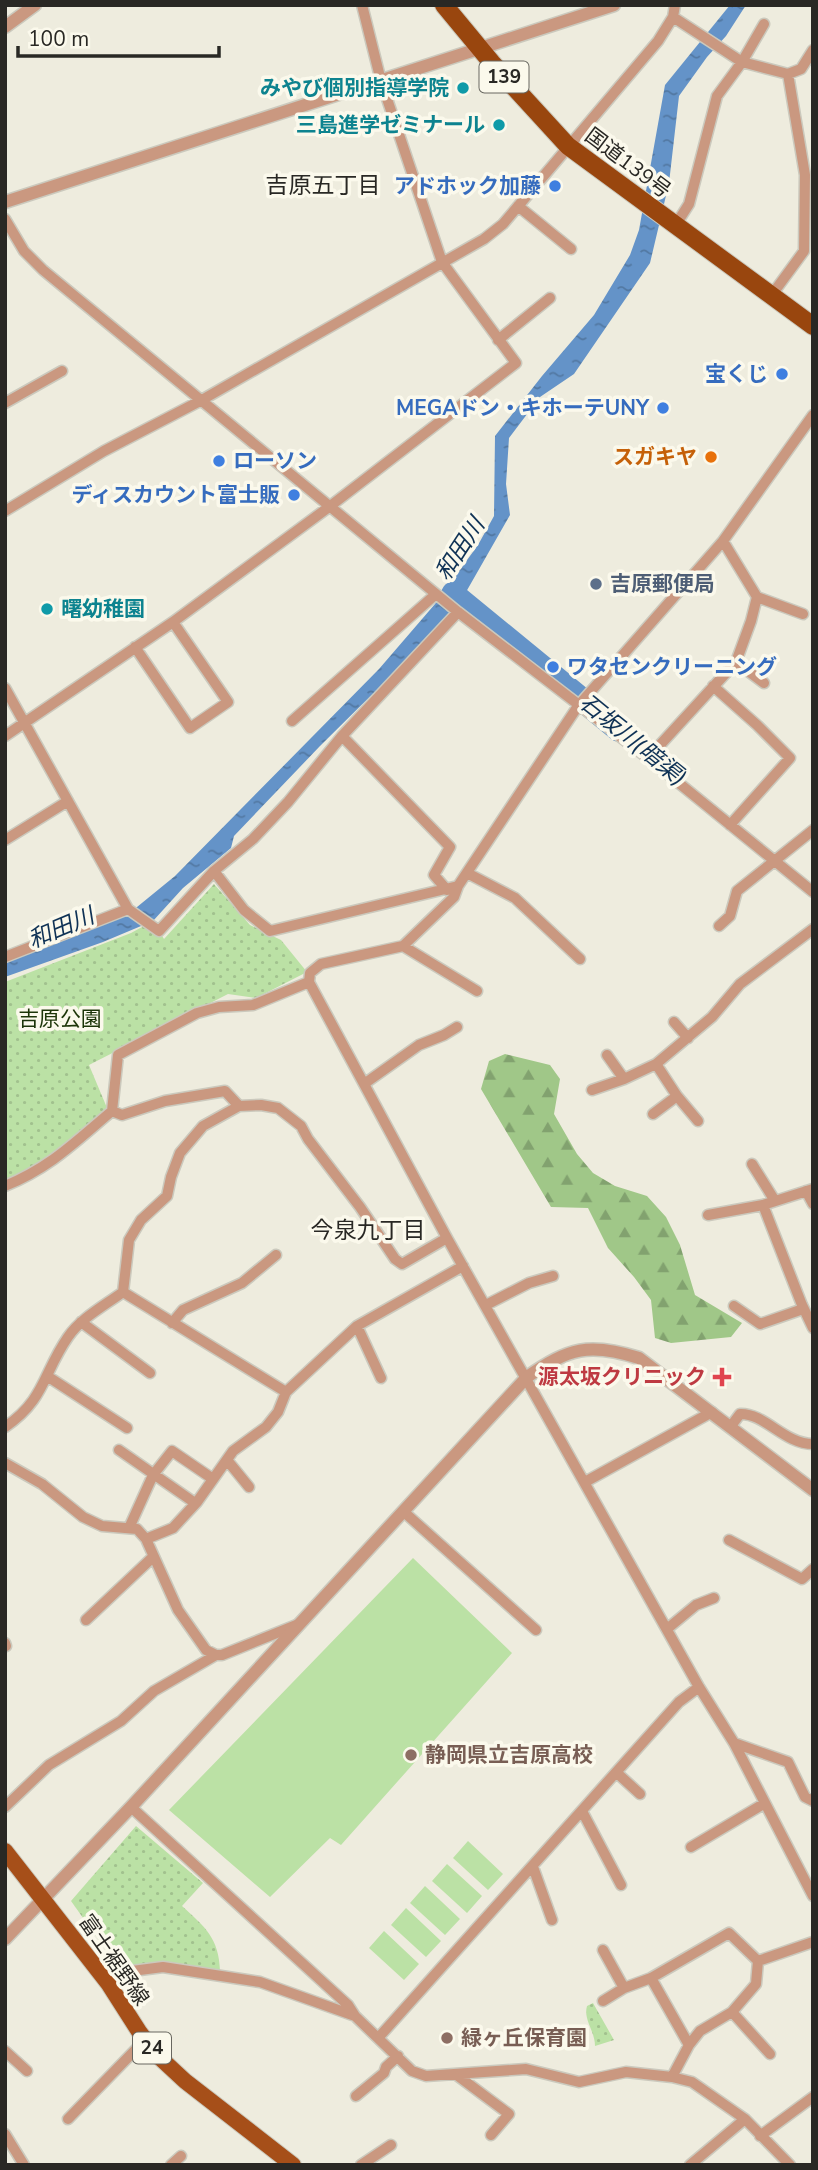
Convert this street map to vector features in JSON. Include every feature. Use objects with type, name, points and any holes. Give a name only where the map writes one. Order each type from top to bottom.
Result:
[{"type":"highway","name":"国道139号","points":[[444,5],[568,146],[813,326]]},
{"type":"main road","name":"富士裾野線","points":[[5,1850],[108,1983],[145,2040],[185,2081],[287,2163]]},
{"type":"street","points":[[5,27],[35,5]]},
{"type":"street","points":[[5,736],[173,622],[329,507],[516,363],[442,262],[381,81],[362,5]]},
{"type":"street","points":[[5,202],[614,5]]},
{"type":"street","points":[[5,510],[484,239],[503,224],[519,206],[658,41],[674,11],[697,33],[742,62],[788,74],[801,69],[813,50]]},
{"type":"street","points":[[669,222],[689,204],[717,96],[742,62],[764,24]]},
{"type":"street","points":[[771,296],[804,251],[805,175],[788,74]]},
{"type":"street","points":[[519,206],[570,249]]},
{"type":"street","points":[[5,219],[24,251],[43,270],[200,401],[458,612],[579,705],[650,755],[778,856],[813,892]]},
{"type":"street","points":[[498,340],[550,298]]},
{"type":"street","points":[[5,403],[62,371]]},
{"type":"street","points":[[214,871],[244,910],[270,931],[453,888],[467,873],[579,705],[723,541],[813,415]]},
{"type":"street","points":[[723,541],[757,597],[803,614]]},
{"type":"street","points":[[292,721],[436,594]]},
{"type":"street","points":[[650,755],[736,662],[757,597]]},
{"type":"street","points":[[5,688],[128,909],[159,931],[214,871],[253,839],[288,802],[342,736],[458,612]]},
{"type":"street","points":[[135,647],[190,727],[228,702],[173,622]]},
{"type":"street","points":[[736,662],[764,684]]},
{"type":"street","points":[[713,687],[758,725],[790,758],[733,822]]},
{"type":"street","points":[[342,736],[450,847],[433,875],[453,888]]},
{"type":"street","points":[[5,840],[68,801]]},
{"type":"street","points":[[719,926],[730,916],[737,891],[813,830]]},
{"type":"street","points":[[467,873],[515,898],[580,959]]},
{"type":"street","points":[[453,888],[454,897],[402,946],[321,964],[310,973],[309,982],[447,1238],[699,1687],[734,1743],[813,1896]]},
{"type":"street","points":[[5,957],[128,909]]},
{"type":"street","points":[[593,1090],[656,1064],[712,1017],[740,984],[813,929]]},
{"type":"street","points":[[402,946],[477,991]]},
{"type":"street","points":[[5,1186],[34,1174],[57,1158],[112,1111],[118,1055],[197,1013],[219,1006],[253,1005],[309,982]]},
{"type":"street","points":[[674,1022],[688,1038]]},
{"type":"street","points":[[364,1084],[419,1045],[457,1027]]},
{"type":"street","points":[[607,1055],[624,1079]]},
{"type":"street","points":[[656,1064],[698,1121]]},
{"type":"street","points":[[112,1111],[122,1115],[164,1101],[225,1091],[239,1107]]},
{"type":"street","points":[[653,1114],[677,1096]]},
{"type":"street","points":[[5,1427],[26,1412],[33,1403],[67,1338],[81,1322],[123,1292],[129,1240],[141,1220],[167,1196],[180,1153],[202,1126],[239,1107],[261,1105],[278,1108],[301,1126],[395,1259],[402,1264],[447,1238]]},
{"type":"street","points":[[752,1164],[775,1201]]},
{"type":"street","points":[[708,1215],[763,1205],[810,1190],[813,1204]]},
{"type":"street","points":[[763,1205],[803,1309],[813,1328]]},
{"type":"street","points":[[172,1323],[183,1310],[242,1283],[276,1255]]},
{"type":"street","points":[[146,1539],[173,1528],[233,1451],[265,1427],[278,1412],[286,1392],[357,1326],[463,1266]]},
{"type":"street","points":[[486,1305],[529,1283],[553,1276]]},
{"type":"street","points":[[123,1292],[286,1392]]},
{"type":"street","points":[[734,1306],[761,1324],[803,1309]]},
{"type":"street","points":[[81,1322],[150,1373]]},
{"type":"street","points":[[357,1326],[380,1378]]},
{"type":"street","points":[[5,1939],[131,1807],[527,1377],[555,1357],[584,1349],[614,1350],[639,1358],[813,1490]]},
{"type":"street","points":[[47,1376],[127,1428]]},
{"type":"street","points":[[584,1482],[712,1412]]},
{"type":"street","points":[[731,1426],[740,1414],[750,1414],[780,1434],[802,1444],[813,1444]]},
{"type":"street","points":[[120,1450],[195,1503]]},
{"type":"street","points":[[129,1528],[153,1475],[172,1451],[213,1479]]},
{"type":"street","points":[[227,1460],[249,1487]]},
{"type":"street","points":[[5,1463],[42,1484],[83,1517],[102,1527],[137,1529],[146,1539],[178,1610],[206,1650],[222,1655],[299,1624]]},
{"type":"street","points":[[404,1513],[536,1630]]},
{"type":"street","points":[[729,1540],[802,1579],[813,1569]]},
{"type":"street","points":[[86,1620],[153,1557]]},
{"type":"street","points":[[667,1629],[696,1605],[714,1598]]},
{"type":"street","points":[[5,1807],[49,1765],[121,1721],[154,1691],[216,1655]]},
{"type":"street","points":[[379,2038],[583,1813],[679,1702],[699,1687]]},
{"type":"street","points":[[734,1743],[788,1762],[805,1797],[813,1801]]},
{"type":"street","points":[[617,1773],[640,1794]]},
{"type":"street","points":[[691,1847],[765,1803]]},
{"type":"street","points":[[131,1807],[348,2005],[355,2016],[412,2071],[426,2077],[526,2069],[579,2082],[626,2072],[672,2077],[692,2082],[745,2119],[790,2165]]},
{"type":"street","points":[[583,1813],[621,1885]]},
{"type":"street","points":[[533,1867],[552,1920]]},
{"type":"street","points":[[603,2001],[624,1988],[651,1978],[729,1933],[758,1961]]},
{"type":"street","points":[[758,1961],[813,1942]]},
{"type":"street","points":[[603,1950],[624,1988]]},
{"type":"street","points":[[672,2077],[689,2045],[700,2031],[732,2012],[756,1984],[758,1961]]},
{"type":"street","points":[[108,1983],[132,1971],[163,1967],[260,1982],[355,2016]]},
{"type":"street","points":[[651,1978],[689,2045]]},
{"type":"street","points":[[732,2012],[770,2054]]},
{"type":"street","points":[[68,2119],[145,2040]]},
{"type":"street","points":[[5,2051],[27,2071]]},
{"type":"street","points":[[356,2096],[384,2073],[386,2067],[398,2056]]},
{"type":"street","points":[[458,2076],[509,2114],[491,2135]]},
{"type":"street","points":[[760,2136],[813,2098]]},
{"type":"street","points":[[690,2165],[745,2119]]},
{"type":"street","points":[[5,2134],[24,2165]]},
{"type":"street","points":[[360,2165],[391,2145]]},
{"type":"street","points":[[171,2165],[181,2156]]},
{"type":"green space","name":"吉原公園","points":[[214,884],[250,925],[281,940],[307,972],[256,998],[228,994],[89,1065],[110,1115],[5,1186],[5,982],[131,933],[153,921],[164,939]]},
{"type":"green space","points":[[505,1054],[550,1065],[560,1079],[554,1114],[577,1154],[593,1173],[615,1186],[647,1196],[666,1217],[680,1245],[695,1295],[742,1323],[731,1337],[671,1343],[655,1338],[651,1300],[608,1248],[588,1208],[551,1207],[481,1089],[489,1061]]},
{"type":"green space","points":[[413,1558],[512,1653],[341,1845],[330,1838],[270,1897],[169,1810]]},
{"type":"green space","points":[[136,1826],[203,1883],[182,1906],[214,1941],[220,1971],[123,1970],[118,1967],[71,1901]]},
{"type":"green space","points":[[468,1841],[503,1874],[488,1890],[453,1858]]},
{"type":"green space","points":[[447,1864],[482,1896],[467,1913],[432,1881]]},
{"type":"green space","points":[[425,1886],[460,1919],[445,1935],[410,1903]]},
{"type":"green space","points":[[406,1908],[441,1941],[426,1957],[391,1925]]},
{"type":"green space","points":[[384,1931],[419,1964],[404,1980],[369,1948]]},
{"type":"green space","points":[[593,2003],[614,2040],[595,2046],[586,2011],[587,2006]]},
{"type":"water","points":[[730,5],[746,5],[726,36],[679,96],[669,183],[650,263],[574,374],[540,397],[509,438],[506,484],[510,515],[462,599],[415,652],[234,836],[231,848],[183,888],[153,921],[5,977],[5,961],[126,916],[175,876],[379,669],[435,604],[478,545],[494,516],[495,436],[594,315],[630,255],[639,230],[665,85]]},
{"type":"waterway","name":"石坂川(暗渠)","points":[[453,594],[619,730]]},
{"type":"place","name":"みやび個別指導学院","points":[[463,88]]},
{"type":"place","name":"三島進学ゼミナール","points":[[499,125]]},
{"type":"place","name":"アドホック加藤","points":[[555,186]]},
{"type":"place","name":"宝くじ","points":[[782,374]]},
{"type":"place","name":"MEGAドン・キホーテUNY","points":[[663,408]]},
{"type":"place","name":"スガキヤ","points":[[711,457]]},
{"type":"place","name":"ローソン","points":[[219,461]]},
{"type":"place","name":"ディスカウント富士販","points":[[294,495]]},
{"type":"place","name":"吉原郵便局","points":[[596,584]]},
{"type":"place","name":"曙幼稚園","points":[[47,609]]},
{"type":"place","name":"ワタセンクリーニング","points":[[553,667]]},
{"type":"place","name":"源太坂クリニック","points":[[722,1377]]},
{"type":"place","name":"静岡県立吉原高校","points":[[411,1755]]},
{"type":"place","name":"緑ヶ丘保育園","points":[[447,2038]]},
{"type":"district","name":"吉原五丁目","points":[[323,185]]},
{"type":"district","name":"今泉九丁目","points":[[368,1230]]},
{"type":"water label","name":"和田川","points":[[460,549]]},
{"type":"water label","name":"和田川","points":[[61,928]]}]
